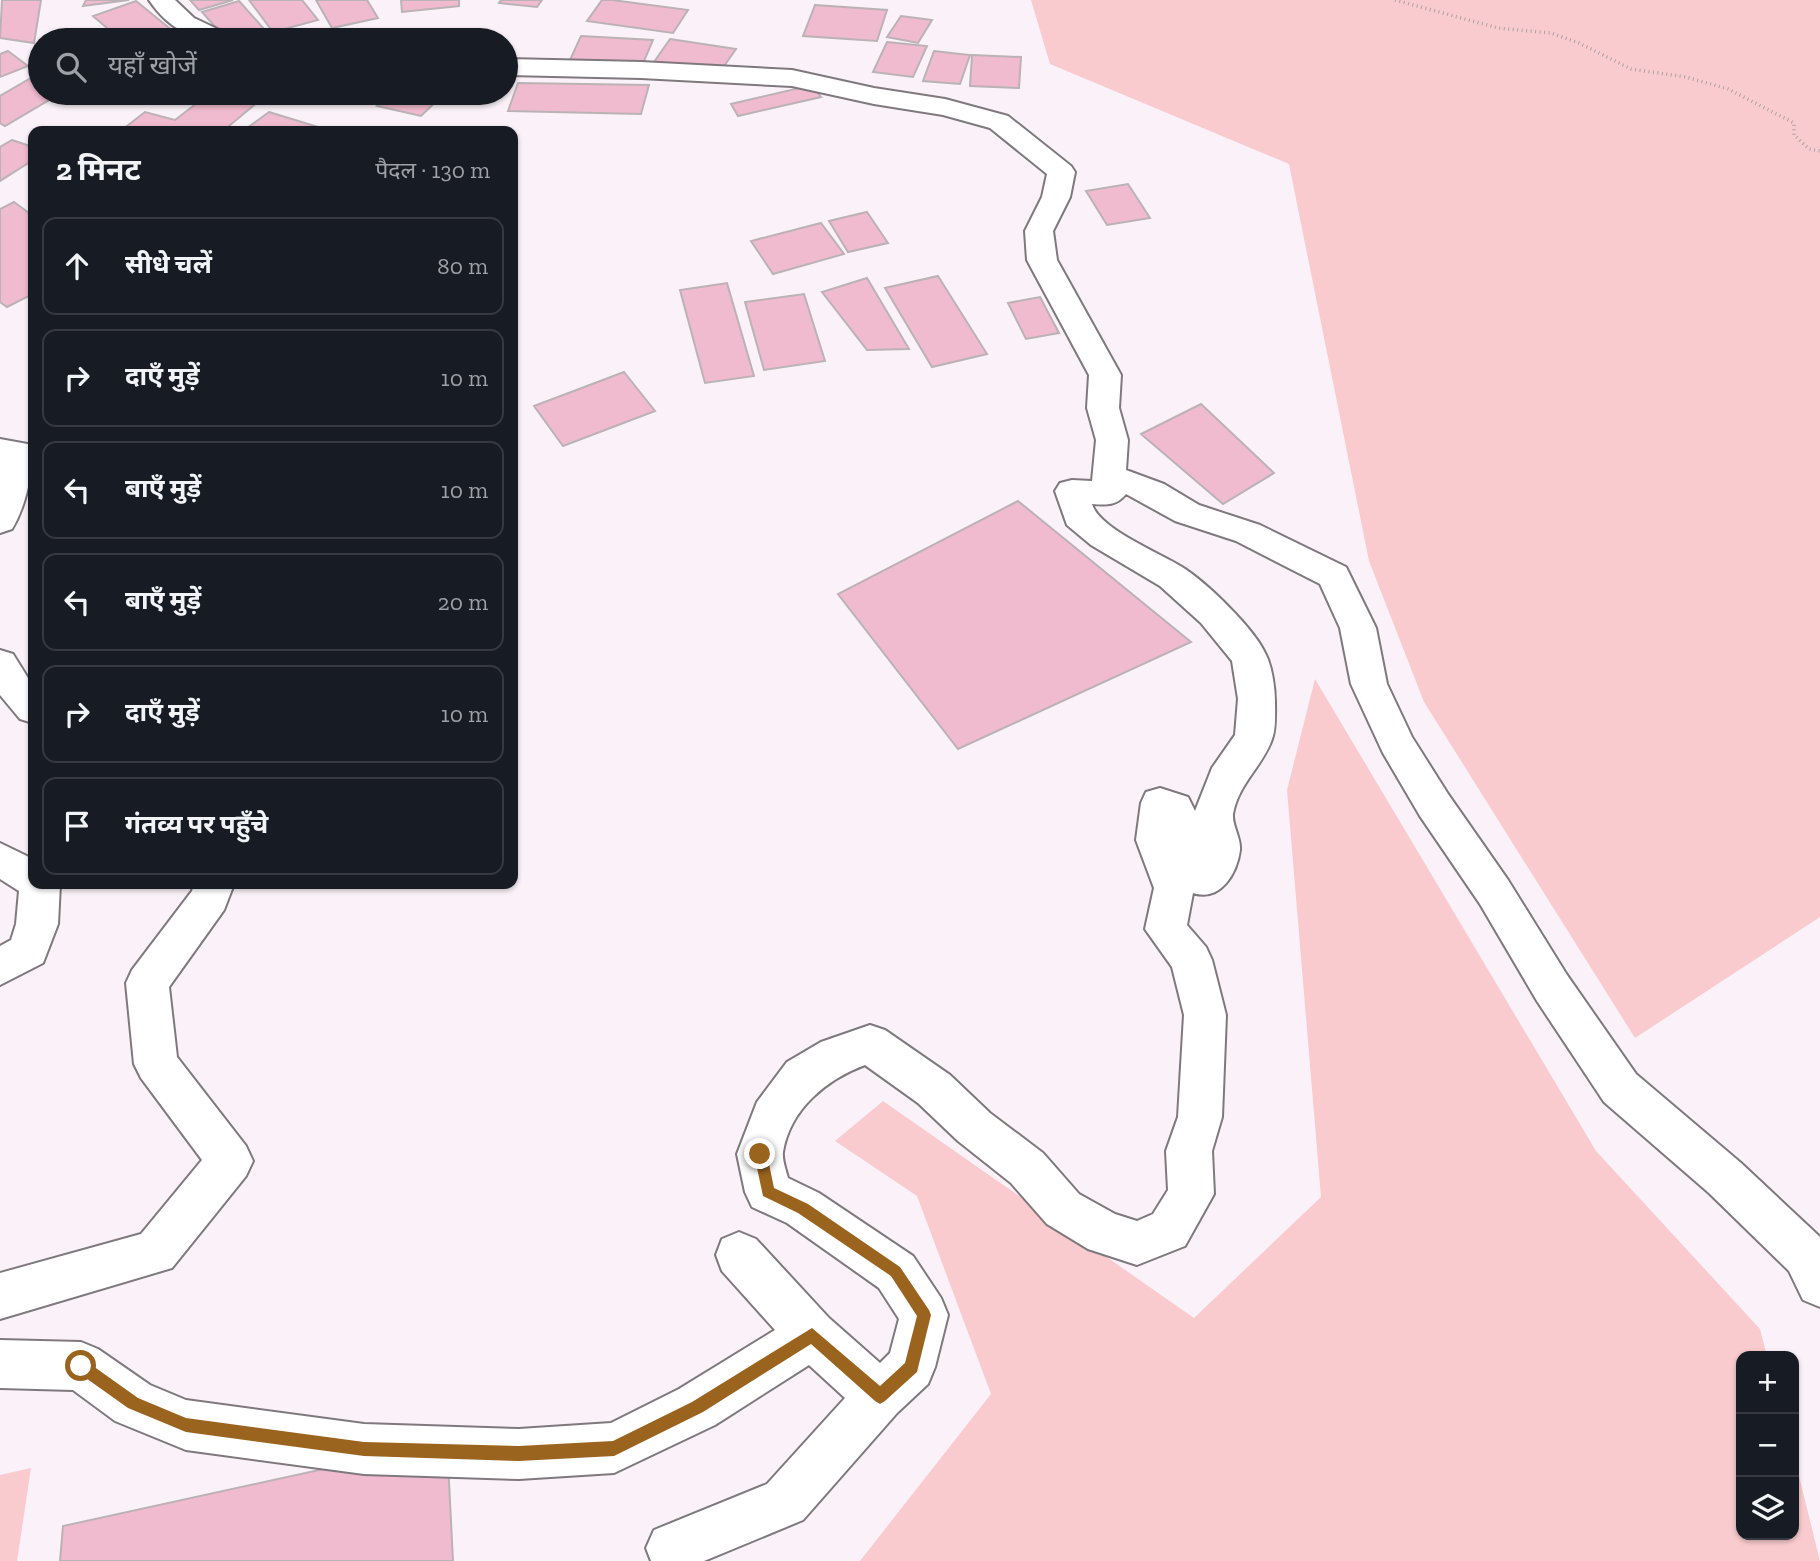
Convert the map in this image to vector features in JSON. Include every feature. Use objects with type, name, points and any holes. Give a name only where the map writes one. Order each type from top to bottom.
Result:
[{"type":"street","points":[[161,0],[185,23],[196,28]]},
{"type":"street","points":[[518,67],[792,78],[874,96],[944,107],[999,122],[1061,172],[1056,197],[1039,231],[1042,260],[1105,375],[1103,408],[1112,440],[1107,494]]},
{"type":"street","points":[[0,450],[21,452],[0,521]]},
{"type":"street","points":[[1107,494],[1118,481],[1129,482],[1187,513],[1248,534],[1334,576],[1358,628],[1369,684],[1396,743],[1434,806],[1494,892],[1552,988],[1620,1088],[1724,1178],[1806,1255],[1820,1284]]},
{"type":"street","points":[[672,1548],[785,1502],[880,1396],[911,1367],[924,1315],[895,1272],[803,1208],[768,1192],[760,1154],[773,1116],[802,1076],[836,1056],[870,1044],[934,1089],[974,1126],[1027,1168],[1063,1209],[1104,1233],[1137,1242],[1169,1230],[1191,1194],[1189,1150],[1200,1117],[1205,1015],[1191,960],[1167,929],[1174,888],[1156,840],[1160,803],[1174,807],[1186,833],[1189,873],[1202,879],[1218,867],[1221,843],[1213,816],[1226,779],[1254,738],[1257,699],[1250,657],[1214,614],[1172,577],[1103,537],[1079,517],[1072,491],[1107,494]]},
{"type":"street","points":[[0,664],[18,694],[28,704]]},
{"type":"street","points":[[0,859],[28,876]]},
{"type":"street","points":[[0,967],[28,951],[37,924],[40,889]]},
{"type":"street","points":[[0,1296],[155,1252],[230,1161],[156,1064],[147,983],[210,898],[213,889]]},
{"type":"street","points":[[739,1255],[812,1335],[880,1396]]},
{"type":"street","points":[[0,1364],[81,1366],[133,1403],[186,1425],[364,1449],[519,1454],[614,1448],[698,1407],[812,1335]]},
{"type":"path","points":[[1395,0],[1498,28],[1551,33],[1579,43],[1631,69],[1686,77],[1728,89],[1794,123],[1794,135],[1809,149],[1820,151]]},
{"type":"shaded area","points":[[1031,0],[1820,0],[1820,917],[1635,1038],[1424,702],[1369,561],[1289,164],[1050,64]]},
{"type":"shaded area","points":[[1315,679],[1596,1151],[1760,1329],[1766,1351],[1736,1351],[1736,1540],[1799,1540],[1799,1476],[1820,1561],[860,1561],[991,1394],[917,1196],[835,1141],[883,1101],[1194,1318],[1321,1197],[1287,790]]},
{"type":"shaded area","points":[[31,1468],[17,1561],[0,1561],[0,1475]]},
{"type":"building","points":[[2,0],[41,0],[36,28],[28,28],[28,42],[0,38]]},
{"type":"building","points":[[86,0],[129,0],[83,6]]},
{"type":"building","points":[[190,0],[233,0],[199,10]]},
{"type":"building","points":[[249,0],[302,0],[318,20],[288,28],[270,28]]},
{"type":"building","points":[[316,0],[367,0],[378,18],[332,28]]},
{"type":"building","points":[[401,0],[459,0],[459,6],[402,12]]},
{"type":"building","points":[[501,0],[542,0],[537,7],[499,3]]},
{"type":"building","points":[[602,0],[688,10],[673,33],[587,21]]},
{"type":"building","points":[[136,1],[169,28],[107,28],[93,16]]},
{"type":"building","points":[[239,1],[263,28],[216,28],[202,12]]},
{"type":"building","points":[[815,5],[887,10],[877,41],[803,36]]},
{"type":"building","points":[[901,16],[932,20],[918,43],[887,37]]},
{"type":"building","points":[[581,36],[653,40],[642,66],[569,62]]},
{"type":"building","points":[[670,39],[736,49],[720,72],[654,62]]},
{"type":"building","points":[[887,42],[927,46],[913,77],[873,72]]},
{"type":"building","points":[[8,51],[28,66],[0,77],[0,54]]},
{"type":"building","points":[[934,51],[970,55],[960,84],[923,81]]},
{"type":"building","points":[[972,55],[1021,57],[1019,88],[970,86]]},
{"type":"building","points":[[28,80],[28,105],[41,105],[5,126],[0,123],[0,96]]},
{"type":"building","points":[[518,83],[649,85],[641,114],[508,111],[510,105],[518,105]]},
{"type":"building","points":[[812,85],[821,97],[738,116],[731,104]]},
{"type":"building","points":[[194,105],[254,105],[229,126],[127,126],[145,112],[175,120]]},
{"type":"building","points":[[378,105],[432,105],[421,116]]},
{"type":"building","points":[[269,112],[315,126],[250,126]]},
{"type":"building","points":[[12,140],[28,145],[28,163],[0,181],[0,147]]},
{"type":"building","points":[[1128,184],[1150,218],[1107,225],[1086,191]]},
{"type":"building","points":[[14,202],[28,212],[28,296],[7,307],[0,302],[0,209]]},
{"type":"building","points":[[867,212],[888,243],[848,252],[829,221]]},
{"type":"building","points":[[821,223],[844,254],[773,274],[751,241]]},
{"type":"building","points":[[938,276],[987,354],[932,367],[885,288]]},
{"type":"building","points":[[867,278],[909,349],[867,350],[822,292]]},
{"type":"building","points":[[727,283],[754,376],[705,383],[680,290]]},
{"type":"building","points":[[804,294],[825,361],[764,370],[745,302]]},
{"type":"building","points":[[1040,297],[1059,333],[1026,339],[1008,303]]},
{"type":"building","points":[[624,372],[655,411],[563,446],[534,406]]},
{"type":"building","points":[[1201,404],[1274,473],[1223,504],[1141,434]]},
{"type":"building","points":[[1018,501],[1191,642],[958,749],[838,594]]},
{"type":"building","points":[[447,1442],[453,1561],[60,1561],[63,1526]]},
{"type":"route","points":[[81,1366],[133,1403],[186,1425],[364,1449],[519,1454],[614,1448],[698,1407],[812,1335],[880,1396],[911,1367],[924,1315],[895,1272],[852,1239],[803,1208],[768,1192],[760,1154]]}]
